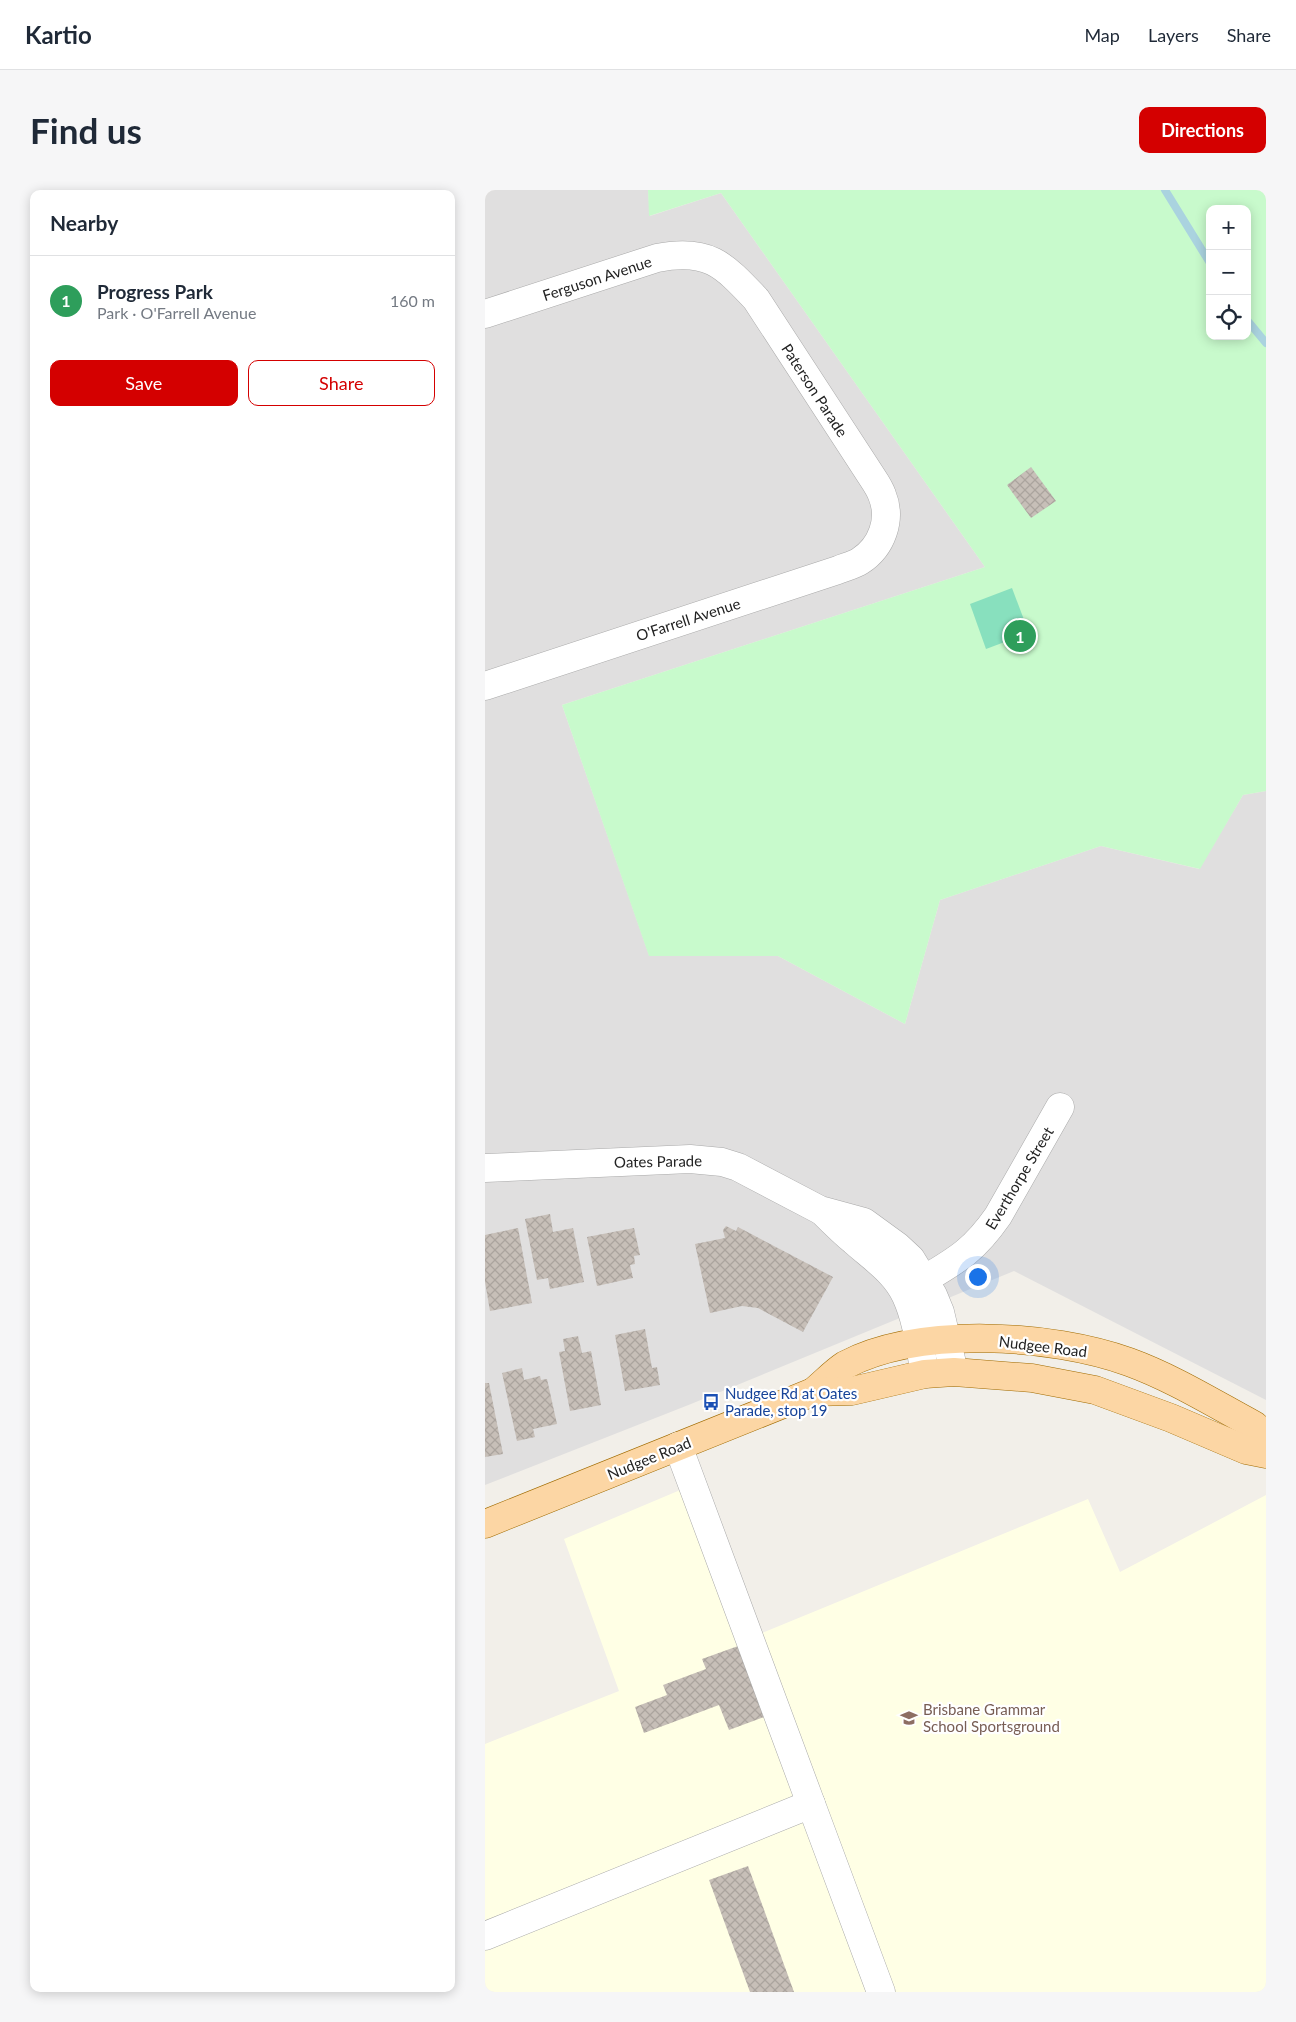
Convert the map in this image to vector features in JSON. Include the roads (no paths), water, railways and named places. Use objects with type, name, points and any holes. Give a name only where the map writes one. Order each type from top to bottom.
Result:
[{"type":"main road","name":"Nudgee Road","points":[[485,1524],[813,1392],[844,1366],[867,1356],[919,1343],[947,1340],[1013,1340],[1081,1349],[1128,1362],[1171,1380],[1254,1425],[1266,1435]]},
{"type":"main road","name":"Nudgee Road","points":[[813,1392],[852,1391],[925,1374],[953,1372],[1032,1378],[1095,1390],[1171,1418],[1246,1450],[1266,1454]]},
{"type":"street","name":"Ferguson Avenue","points":[[485,314],[657,258],[678,254],[695,255],[711,259]]},
{"type":"street","name":"Paterson Parade","points":[[711,259],[738,279],[756,299],[872,477],[882,495],[885,509],[885,522],[881,538]]},
{"type":"street","name":"O'Farrell Avenue","points":[[485,686],[838,570],[859,562],[881,538]]},
{"type":"street","name":"Everthorpe Street","points":[[925,1279],[963,1257],[987,1232],[1060,1107]]},
{"type":"street","name":"Oates Parade","points":[[485,1168],[689,1159],[708,1160],[738,1167],[820,1210],[863,1222],[882,1233],[911,1259],[925,1279],[940,1312],[953,1372]]},
{"type":"street","name":"Oates Parade","points":[[820,1210],[855,1242],[872,1254],[897,1282],[911,1309],[925,1374]]},
{"type":"street","points":[[678,1446],[881,1992]]},
{"type":"street","points":[[485,1936],[811,1804]]},
{"type":"waterway","points":[[1165,190],[1206,257]]},
{"type":"waterway","points":[[1251,325],[1266,343]]},
{"type":"place","name":"Progress Park","points":[[1020,636]]},
{"type":"place","name":"Nudgee Rd at Oates Parade, stop 19","points":[[711,1402]]},
{"type":"place","name":"Brisbane Grammar School Sportsground","points":[[909,1718]]}]
